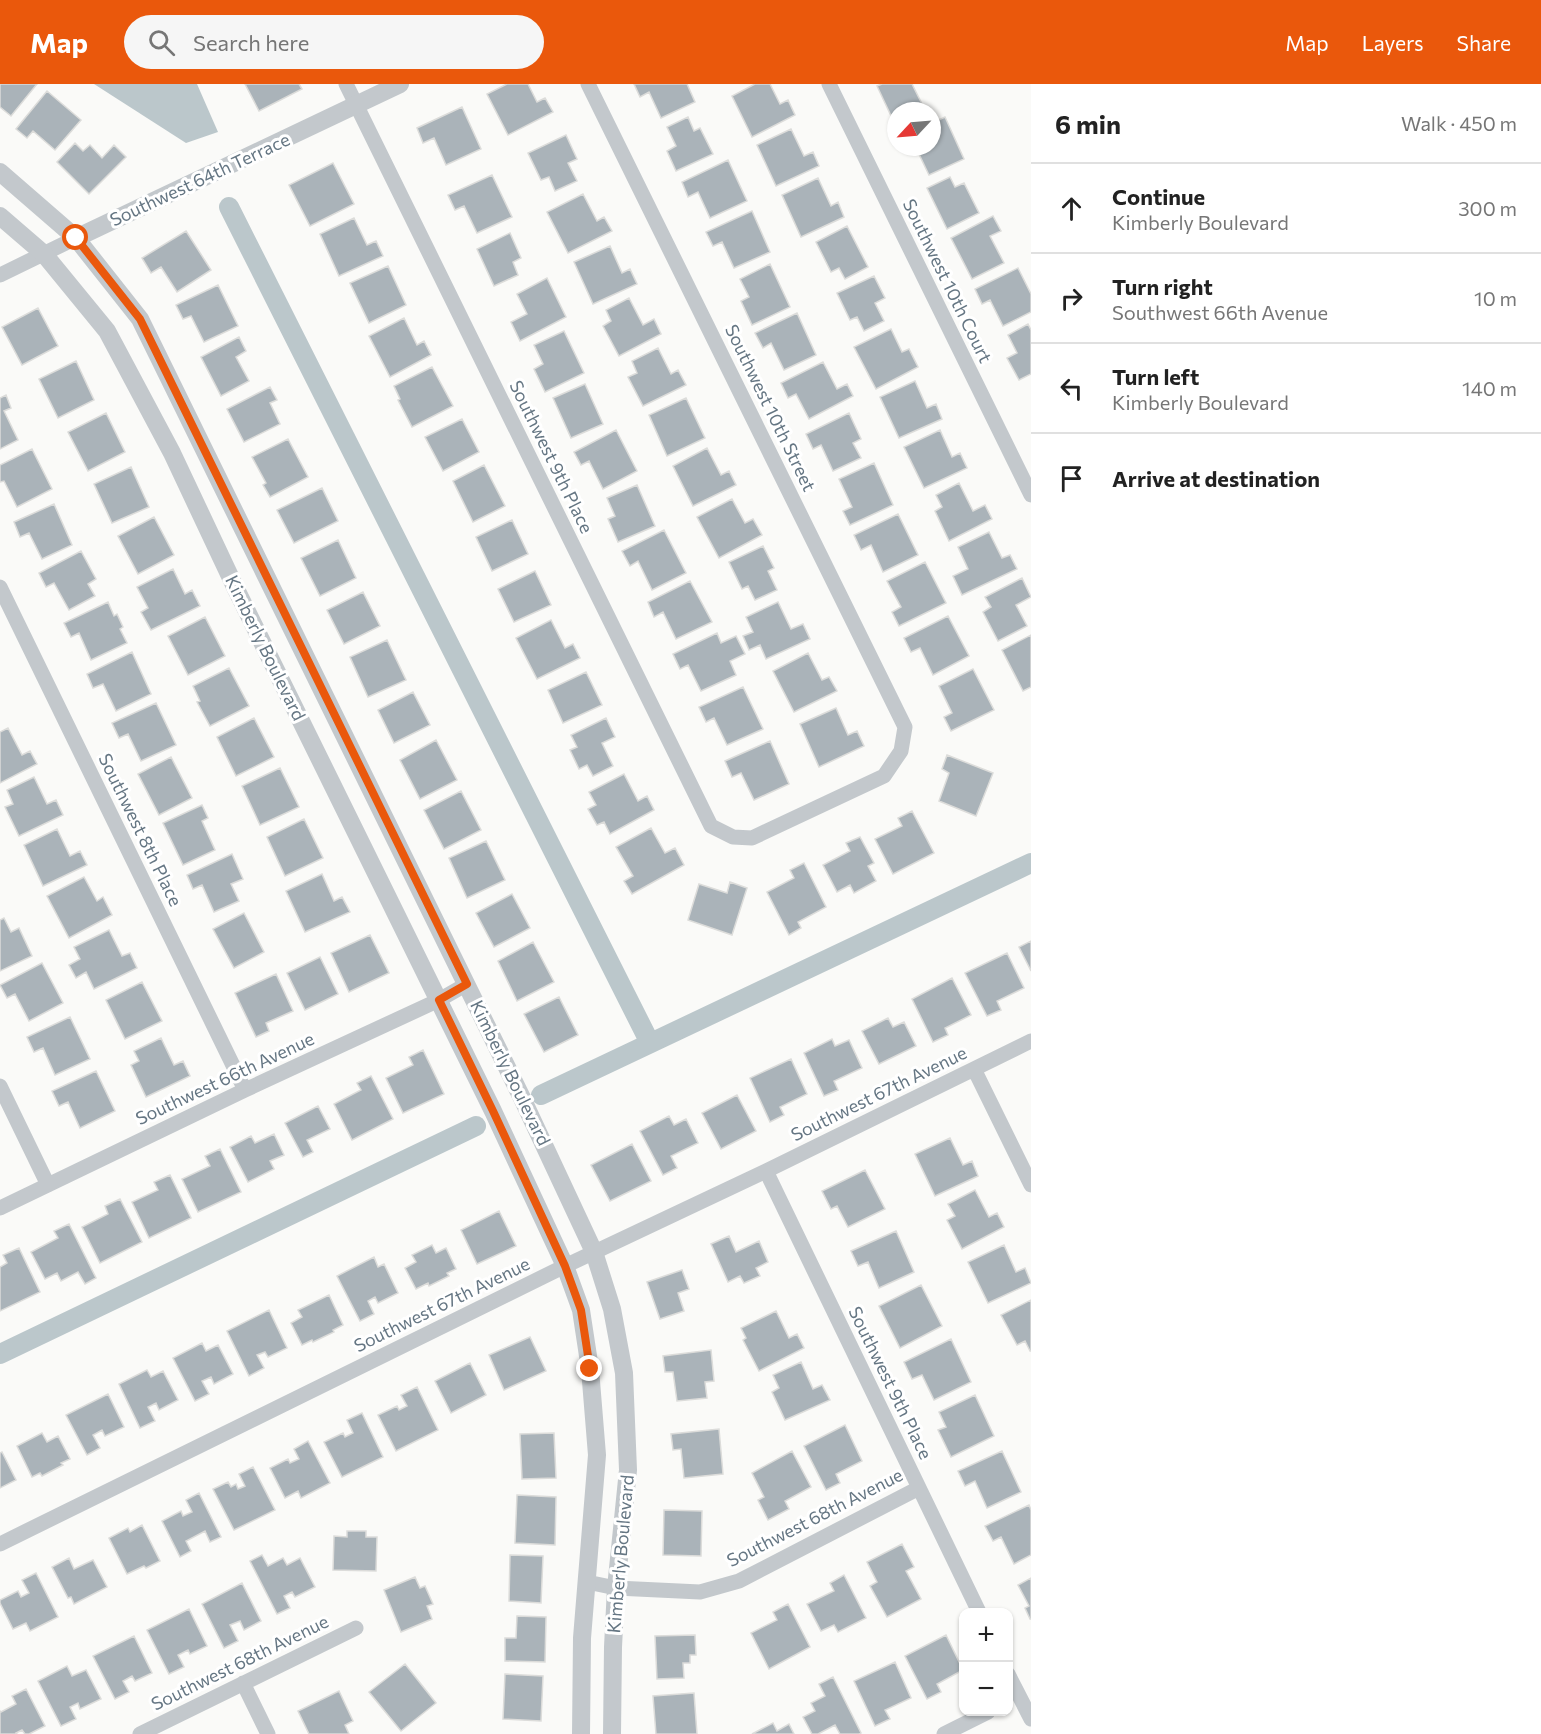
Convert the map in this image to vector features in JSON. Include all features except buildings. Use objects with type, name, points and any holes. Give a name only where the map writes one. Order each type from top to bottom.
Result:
[{"type":"street","name":"Southwest 9th Place","points":[[346,84],[711,826],[733,837]]},
{"type":"street","name":"Southwest 64th Terrace","points":[[0,276],[400,84]]},
{"type":"street","name":"Southwest 10th Street","points":[[588,84],[905,727],[900,751],[884,776],[752,838],[733,837]]},
{"type":"street","name":"Southwest 10th Court","points":[[829,84],[1031,495]]},
{"type":"street","name":"Kimberly Boulevard","points":[[0,172],[76,238],[140,319],[467,984],[594,1252],[612,1310],[624,1373],[628,1470],[616,1588],[612,1734]]},
{"type":"street","name":"Kimberly Boulevard","points":[[0,216],[44,254],[107,331],[172,453],[236,589],[493,1111],[565,1266],[581,1310],[590,1369],[597,1455],[582,1638],[581,1734]]},
{"type":"street","points":[[236,589],[265,574]]},
{"type":"street","name":"Southwest 8th Place","points":[[0,587],[245,1090]]},
{"type":"street","name":"Southwest 66th Avenue","points":[[0,1208],[439,1000],[467,984]]},
{"type":"street","name":"Southwest 67th Avenue","points":[[0,1544],[565,1266],[766,1171],[1031,1041]]},
{"type":"street","points":[[974,1069],[1031,1185]]},
{"type":"street","points":[[0,1086],[48,1185]]},
{"type":"street","name":"Southwest 9th Place","points":[[766,1171],[977,1608]]},
{"type":"street","name":"Southwest 68th Avenue","points":[[587,1582],[616,1588],[700,1592],[739,1581],[919,1488]]},
{"type":"street","name":"Southwest 68th Avenue","points":[[140,1734],[356,1628]]},
{"type":"street","points":[[243,1683],[268,1734]]},
{"type":"street","points":[[1014,1698],[1031,1719]]},
{"type":"street","points":[[944,1734],[980,1716]]},
{"type":"shaded area","points":[[94,84],[197,84],[218,132],[186,143]]},
{"type":"waterway","points":[[229,207],[650,1043]]},
{"type":"waterway","points":[[541,1095],[1031,863]]},
{"type":"waterway","points":[[0,1354],[476,1126]]},
{"type":"route","points":[[76,238],[140,319],[467,984],[439,1000],[565,1266],[581,1310],[590,1369]]}]
